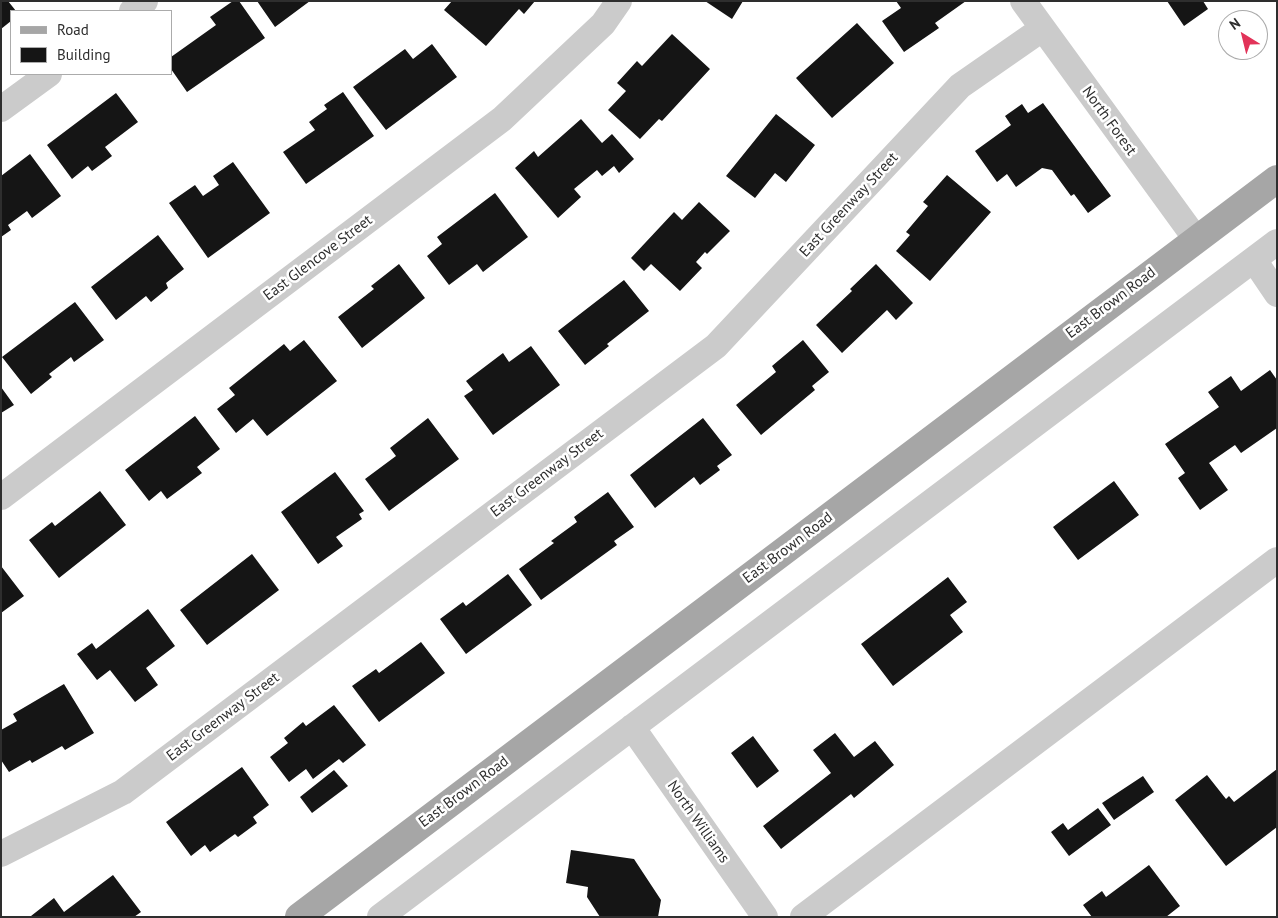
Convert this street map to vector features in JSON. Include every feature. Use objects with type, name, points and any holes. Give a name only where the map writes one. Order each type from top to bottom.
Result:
[{"type":"main road","name":"East Brown Road","points":[[299,917],[1277,179]]},
{"type":"street","points":[[133,10],[145,1]]},
{"type":"street","name":"East Glencove Street","points":[[1,497],[502,119],[603,24],[619,1]]},
{"type":"street","name":"North Forest","points":[[1023,1],[1196,239]]},
{"type":"street","name":"East Greenway Street","points":[[1,854],[123,792],[716,346],[960,86],[1042,29]]},
{"type":"street","points":[[1,109],[48,75]]},
{"type":"street","points":[[380,917],[1277,242]]},
{"type":"street","points":[[1254,260],[1277,294]]},
{"type":"street","points":[[802,917],[1277,560]]},
{"type":"street","name":"North Williams","points":[[632,727],[765,917]]},
{"type":"building","points":[[1,1],[8,1],[15,10],[10,10],[10,22],[1,29]]},
{"type":"building","points":[[233,1],[239,1],[265,38],[187,92],[172,70],[172,56],[216,25],[210,17]]},
{"type":"building","points":[[257,1],[310,1],[275,27]]},
{"type":"building","points":[[452,1],[535,1],[524,14],[519,9],[486,46],[444,10]]},
{"type":"building","points":[[705,1],[743,1],[732,19]]},
{"type":"building","points":[[896,1],[966,1],[935,23],[939,28],[904,52],[882,21],[901,8]]},
{"type":"building","points":[[1167,1],[1203,1],[1208,9],[1184,26]]},
{"type":"building","points":[[857,23],[894,63],[832,118],[796,78]]},
{"type":"building","points":[[672,34],[710,69],[662,121],[659,119],[640,139],[608,110],[626,91],[617,83],[637,61],[642,66]]},
{"type":"building","points":[[432,44],[457,77],[386,130],[353,87],[405,49],[413,59]]},
{"type":"building","points":[[343,92],[374,136],[306,184],[283,152],[315,130],[309,122],[327,109],[324,105]]},
{"type":"building","points":[[116,93],[138,122],[105,147],[112,156],[92,171],[88,166],[72,179],[47,145]]},
{"type":"building","points":[[1043,103],[1111,196],[1088,213],[1074,194],[1071,196],[1052,170],[1042,168],[1016,187],[1007,174],[997,182],[975,151],[1011,125],[1005,116],[1022,104],[1028,113]]},
{"type":"building","points":[[776,114],[815,145],[786,182],[775,173],[755,198],[726,176]]},
{"type":"building","points":[[581,119],[602,143],[612,134],[634,159],[619,173],[614,166],[602,176],[597,170],[574,189],[581,197],[558,218],[515,168],[534,151],[538,157]]},
{"type":"building","points":[[30,154],[61,196],[32,218],[27,211],[8,225],[11,230],[1,237],[1,176]]},
{"type":"building","points":[[233,162],[270,213],[208,258],[169,203],[195,185],[203,196],[219,185],[213,176]]},
{"type":"building","points":[[947,175],[991,212],[930,281],[896,251],[910,235],[906,232],[928,206],[923,202]]},
{"type":"building","points":[[495,193],[528,237],[483,272],[477,264],[449,285],[427,256],[442,244],[437,237]]},
{"type":"building","points":[[699,202],[730,231],[696,262],[702,268],[680,291],[651,264],[644,271],[631,258],[674,212],[682,220]]},
{"type":"building","points":[[158,235],[184,269],[166,283],[168,288],[151,302],[146,296],[116,320],[91,287]]},
{"type":"building","points":[[399,264],[425,298],[362,348],[338,317],[374,289],[371,286]]},
{"type":"building","points":[[876,264],[913,303],[896,320],[887,310],[842,353],[816,325],[852,291],[850,289]]},
{"type":"building","points":[[624,280],[649,311],[607,344],[609,346],[585,365],[558,331]]},
{"type":"building","points":[[75,302],[104,340],[74,362],[71,357],[49,374],[52,377],[31,394],[2,357]]},
{"type":"building","points":[[304,340],[337,381],[267,436],[253,419],[236,433],[217,409],[235,395],[229,388],[284,344],[290,351]]},
{"type":"building","points":[[803,340],[829,372],[812,386],[815,390],[761,435],[736,405],[776,372],[772,366]]},
{"type":"building","points":[[531,346],[560,385],[493,435],[464,396],[473,390],[466,381],[503,353],[509,362]]},
{"type":"building","points":[[1270,370],[1277,380],[1277,428],[1241,453],[1235,445],[1209,463],[1228,490],[1200,510],[1178,478],[1185,473],[1165,444],[1219,407],[1208,392],[1231,376],[1241,391]]},
{"type":"building","points":[[1,387],[14,405],[1,413]]},
{"type":"building","points":[[195,416],[220,449],[197,467],[202,473],[167,499],[161,491],[149,501],[125,470]]},
{"type":"building","points":[[428,418],[459,459],[389,511],[365,479],[396,456],[390,448]]},
{"type":"building","points":[[703,418],[732,455],[717,466],[720,470],[700,485],[694,477],[655,508],[630,475]]},
{"type":"building","points":[[335,472],[364,511],[359,514],[362,519],[336,537],[343,546],[318,564],[281,512]]},
{"type":"building","points":[[1114,481],[1139,515],[1078,560],[1053,527]]},
{"type":"building","points":[[100,491],[126,525],[59,578],[29,540],[52,522],[55,526]]},
{"type":"building","points":[[608,492],[634,527],[614,541],[617,545],[541,600],[519,569],[554,543],[551,541],[577,522],[574,517]]},
{"type":"building","points":[[252,554],[279,590],[207,645],[180,610]]},
{"type":"building","points":[[1,566],[24,596],[1,613]]},
{"type":"building","points":[[508,574],[532,605],[466,654],[440,619],[463,602],[466,606]]},
{"type":"building","points":[[948,577],[967,602],[950,615],[963,632],[893,686],[861,644]]},
{"type":"building","points":[[148,609],[175,646],[146,668],[158,685],[135,702],[110,670],[97,680],[77,654],[92,643],[96,649]]},
{"type":"building","points":[[421,642],[445,673],[379,722],[352,686],[376,669],[379,673]]},
{"type":"building","points":[[64,684],[94,733],[65,750],[62,746],[32,763],[30,760],[9,772],[1,760],[1,730],[17,721],[13,714]]},
{"type":"building","points":[[334,705],[366,745],[343,763],[339,759],[313,779],[306,769],[289,782],[270,757],[288,743],[284,738],[303,722],[306,726]]},
{"type":"building","points":[[835,733],[854,757],[875,741],[894,765],[854,798],[851,794],[781,849],[763,826],[831,773],[813,750]]},
{"type":"building","points":[[753,736],[779,771],[757,788],[731,753]]},
{"type":"building","points":[[242,767],[269,805],[253,817],[257,823],[238,837],[235,834],[210,852],[205,845],[191,856],[166,822]]},
{"type":"building","points":[[1277,769],[1277,827],[1226,866],[1175,800],[1207,775],[1226,799],[1229,796],[1234,802]]},
{"type":"building","points":[[334,770],[348,786],[312,813],[300,797]]},
{"type":"building","points":[[1143,776],[1154,792],[1114,820],[1102,803]]},
{"type":"building","points":[[1098,808],[1111,825],[1069,856],[1051,832],[1063,823],[1068,830]]},
{"type":"building","points":[[571,850],[634,859],[661,900],[658,917],[600,917],[587,897],[588,887],[566,883]]},
{"type":"building","points":[[1149,865],[1180,906],[1166,917],[1092,917],[1083,905],[1102,891],[1106,897]]},
{"type":"building","points":[[113,875],[141,912],[134,917],[31,916],[54,898],[64,912]]}]
